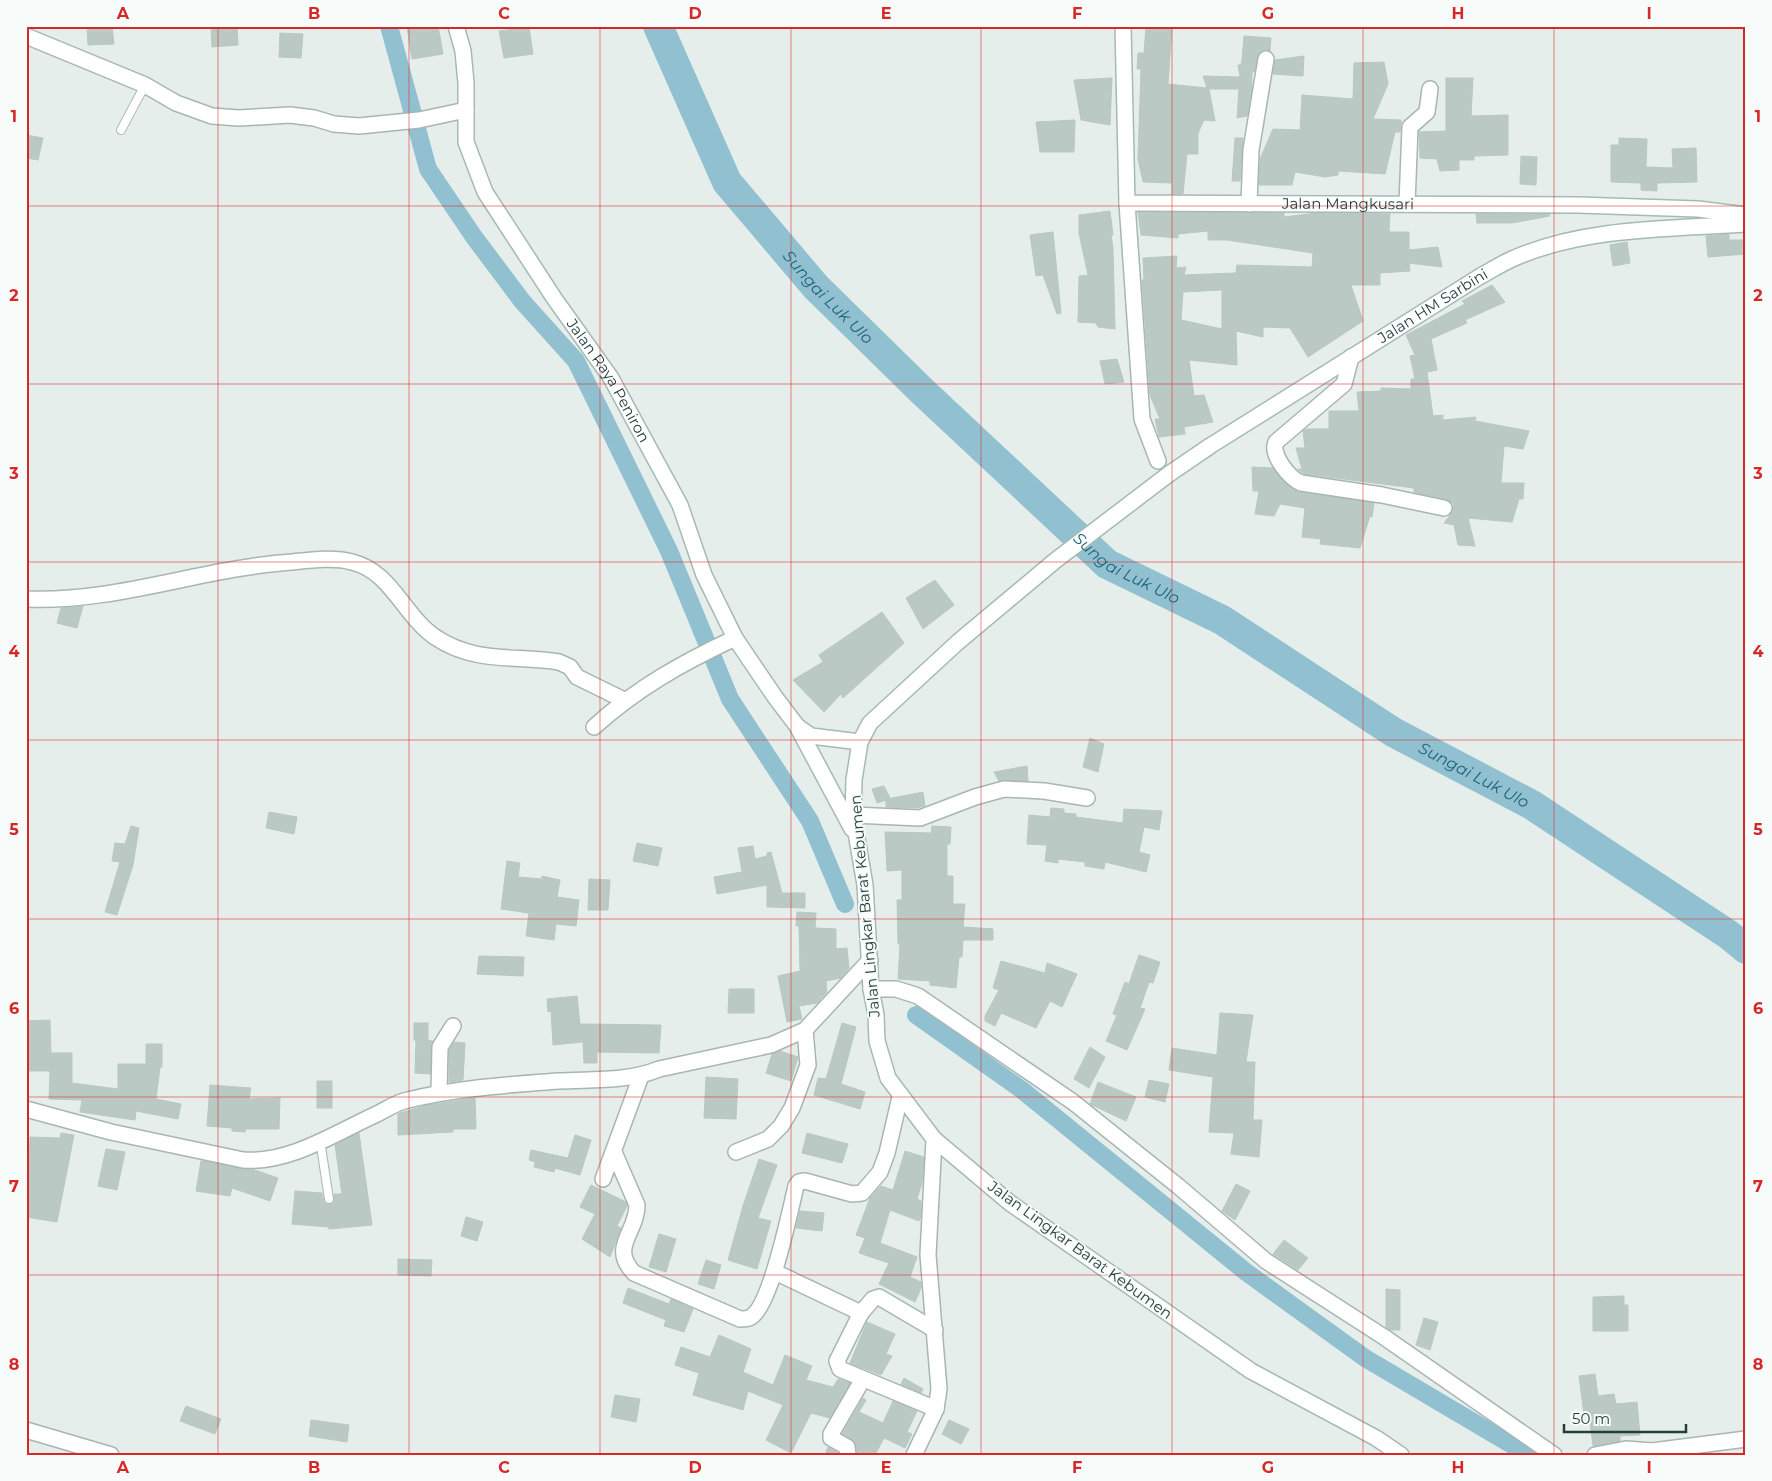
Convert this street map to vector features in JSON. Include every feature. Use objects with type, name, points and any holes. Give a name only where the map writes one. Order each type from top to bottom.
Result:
[{"type":"street","name":"Jalan Raya Peniron","points":[[456,26],[463,51],[466,142],[485,192],[554,298],[611,378],[680,505],[704,575],[735,638],[775,698],[797,726],[859,842]]},
{"type":"street","points":[[1123,26],[1127,203],[1142,419],[1158,461]]},
{"type":"street","points":[[26,36],[145,85],[176,102],[212,116],[239,118],[290,115],[314,118],[334,124],[385,124],[419,120],[466,110]]},
{"type":"street","points":[[1249,204],[1251,150],[1266,59]]},
{"type":"street","points":[[1407,204],[1410,127],[1427,112],[1430,89]]},
{"type":"street","name":"Jalan Mangkusari","points":[[1127,203],[1596,206],[1698,209],[1746,215]]},
{"type":"street","name":"Jalan HM Sarbini","points":[[958,642],[1056,560],[1210,446],[1479,277],[1513,258],[1585,238],[1628,232],[1746,224]]},
{"type":"street","points":[[1351,357],[1344,384],[1276,442],[1274,451],[1277,457],[1292,478],[1301,483],[1382,495],[1444,508]]},
{"type":"street","points":[[26,599],[105,595],[198,574],[263,564],[314,560],[351,561],[367,567],[381,577],[420,625],[450,646],[478,656],[559,662],[570,667],[577,677],[624,700]]},
{"type":"street","points":[[594,727],[624,700],[688,660],[735,638]]},
{"type":"street","name":"Jalan Lingkar Barat Kebumen","points":[[958,642],[870,723],[860,742],[854,780],[854,815],[868,922],[871,989],[876,1014],[877,1041],[888,1078],[900,1097],[934,1140],[1010,1203],[1251,1371],[1376,1438],[1401,1455]]},
{"type":"street","name":"Jalan Raya Peniron","points":[[797,726],[812,736],[860,742]]},
{"type":"street","points":[[854,815],[920,818],[975,797],[1004,789],[1044,791],[1087,798]]},
{"type":"street","points":[[26,1109],[111,1132],[242,1160],[260,1162],[279,1157],[320,1140],[405,1101],[439,1093],[556,1081],[641,1076],[659,1069],[771,1045],[805,1030],[870,960]]},
{"type":"street","points":[[871,989],[896,989],[918,996],[1073,1102],[1178,1186],[1266,1261],[1384,1337],[1554,1455]]},
{"type":"street","points":[[439,1093],[439,1051],[453,1026]]},
{"type":"street","points":[[736,1152],[768,1139],[781,1126],[792,1108],[808,1065],[805,1030]]},
{"type":"street","points":[[603,1179],[641,1076]]},
{"type":"street","points":[[614,1152],[637,1205],[623,1256],[626,1265],[634,1273],[740,1319],[747,1319],[756,1312],[775,1272],[796,1186],[799,1182],[806,1181],[852,1194],[862,1193],[880,1172],[887,1153],[900,1097]]},
{"type":"street","points":[[914,1455],[936,1409],[939,1390],[928,1255],[934,1140]]},
{"type":"street","points":[[775,1272],[861,1313]]},
{"type":"street","points":[[935,1330],[880,1296],[873,1299],[861,1313],[837,1361],[840,1369],[936,1409]]},
{"type":"street","points":[[848,1455],[847,1447],[831,1438],[831,1434],[864,1379]]},
{"type":"street","points":[[26,1430],[111,1455]]},
{"type":"street","points":[[1595,1455],[1626,1449],[1651,1453],[1746,1439]]},
{"type":"lane","points":[[121,130],[145,85]]},
{"type":"lane","points":[[320,1140],[329,1199]]},
{"type":"building","points":[[87,26],[112,26],[114,44],[88,45]]},
{"type":"building","points":[[211,26],[237,26],[238,45],[212,47]]},
{"type":"building","points":[[407,26],[438,26],[443,54],[412,59]]},
{"type":"building","points":[[1146,26],[1172,26],[1168,84],[1207,88],[1203,76],[1240,77],[1238,65],[1241,65],[1244,36],[1271,38],[1270,51],[1263,50],[1259,53],[1254,72],[1252,72],[1252,87],[1247,116],[1237,118],[1239,89],[1209,89],[1215,121],[1204,120],[1198,133],[1198,154],[1187,154],[1183,194],[1172,194],[1172,183],[1143,182],[1138,159],[1141,69],[1137,69],[1138,53],[1144,53]]},
{"type":"building","points":[[529,27],[533,54],[504,58],[499,31]]},
{"type":"building","points":[[280,33],[303,34],[301,58],[279,57]]},
{"type":"building","points":[[1304,56],[1303,76],[1273,74],[1275,60]]},
{"type":"building","points":[[1384,62],[1388,84],[1373,119],[1401,120],[1400,132],[1395,132],[1385,174],[1338,171],[1338,175],[1325,177],[1295,172],[1292,185],[1259,185],[1260,159],[1273,129],[1300,130],[1302,95],[1353,99],[1354,63]]},
{"type":"building","points":[[1112,78],[1110,125],[1081,120],[1074,80]]},
{"type":"building","points":[[1446,78],[1473,78],[1471,116],[1508,115],[1508,155],[1474,156],[1474,160],[1459,160],[1459,170],[1440,171],[1437,159],[1420,158],[1419,132],[1446,131]]},
{"type":"building","points":[[1075,120],[1074,152],[1040,152],[1036,122]]},
{"type":"building","points":[[26,135],[43,138],[38,160],[26,158]]},
{"type":"building","points":[[1235,138],[1243,138],[1240,181],[1232,181]]},
{"type":"building","points":[[1619,138],[1647,139],[1646,167],[1673,168],[1672,149],[1696,148],[1697,182],[1657,183],[1657,191],[1641,190],[1641,183],[1611,182],[1611,145],[1619,145]]},
{"type":"building","points":[[1521,156],[1537,157],[1536,185],[1520,184]]},
{"type":"building","points":[[1110,211],[1113,235],[1111,235],[1115,329],[1098,327],[1096,323],[1078,322],[1079,276],[1088,275],[1079,233],[1079,215]]},
{"type":"building","points":[[1138,212],[1284,213],[1284,217],[1317,213],[1390,214],[1389,232],[1409,232],[1409,250],[1438,247],[1442,267],[1409,263],[1410,271],[1380,273],[1380,285],[1351,285],[1363,321],[1308,357],[1290,328],[1263,327],[1263,337],[1236,331],[1237,365],[1189,360],[1194,396],[1204,395],[1213,422],[1184,427],[1185,434],[1159,437],[1155,419],[1160,419],[1150,395],[1142,280],[1144,280],[1143,258],[1177,256],[1176,268],[1186,267],[1184,275],[1236,273],[1237,265],[1312,267],[1313,253],[1227,240],[1208,240],[1208,231],[1178,234],[1178,238],[1141,235]],"holes":[[[1222,290],[1222,329],[1181,320],[1183,292]]]},
{"type":"building","points":[[1476,214],[1549,214],[1550,216],[1512,223],[1477,223]]},
{"type":"building","points":[[1053,232],[1061,313],[1057,314],[1043,275],[1036,276],[1030,235]]},
{"type":"building","points":[[1729,234],[1729,240],[1746,240],[1746,254],[1708,257],[1706,236]]},
{"type":"building","points":[[1627,242],[1630,263],[1613,266],[1610,245]]},
{"type":"building","points":[[1492,285],[1505,302],[1465,320],[1467,323],[1431,339],[1437,370],[1427,372],[1433,416],[1443,415],[1443,420],[1476,417],[1475,421],[1529,431],[1523,449],[1504,446],[1501,483],[1524,483],[1523,499],[1519,499],[1512,522],[1468,518],[1475,546],[1458,545],[1454,525],[1444,523],[1451,514],[1454,504],[1446,499],[1414,492],[1414,488],[1304,474],[1298,469],[1302,469],[1296,448],[1305,448],[1303,431],[1306,429],[1329,429],[1329,411],[1359,411],[1357,392],[1381,391],[1381,388],[1411,389],[1411,379],[1415,379],[1410,356],[1415,355],[1406,335],[1465,304],[1462,301]]},
{"type":"building","points":[[1117,359],[1124,382],[1105,384],[1100,361]]},
{"type":"building","points":[[1252,467],[1273,468],[1285,483],[1299,492],[1374,503],[1372,517],[1370,516],[1360,548],[1320,544],[1321,539],[1302,537],[1305,508],[1280,504],[1274,516],[1255,514],[1259,491],[1253,491]]},
{"type":"building","points":[[935,580],[954,605],[923,629],[906,598]]},
{"type":"building","points":[[83,606],[77,628],[57,623],[61,608]]},
{"type":"building","points":[[882,612],[904,643],[843,698],[841,694],[824,712],[793,680],[823,662],[819,655]]},
{"type":"building","points":[[1090,738],[1104,744],[1098,772],[1083,767]]},
{"type":"building","points":[[1027,766],[1028,781],[999,781],[994,772]]},
{"type":"building","points":[[884,786],[890,798],[887,799],[923,792],[925,806],[916,808],[886,807],[886,800],[877,803],[872,789]]},
{"type":"building","points":[[1051,808],[1064,809],[1064,813],[1076,814],[1076,817],[1123,823],[1124,809],[1162,811],[1159,830],[1144,827],[1139,852],[1150,855],[1146,872],[1105,862],[1104,869],[1085,866],[1085,862],[1058,859],[1058,863],[1045,861],[1047,845],[1027,844],[1029,815],[1050,817]]},
{"type":"building","points":[[269,812],[297,817],[294,834],[266,828]]},
{"type":"building","points":[[131,826],[139,828],[133,865],[117,915],[105,912],[120,862],[112,861],[115,843],[125,844]]},
{"type":"building","points":[[932,826],[951,827],[950,844],[947,844],[947,876],[953,876],[953,904],[965,904],[963,927],[993,929],[993,940],[963,940],[962,957],[959,957],[956,988],[930,985],[930,981],[898,979],[900,944],[898,944],[897,900],[902,900],[902,870],[887,871],[885,832],[931,833]]},
{"type":"building","points":[[637,843],[662,848],[658,866],[633,861]]},
{"type":"building","points":[[753,846],[755,859],[767,856],[767,853],[771,852],[782,893],[805,893],[805,908],[767,907],[767,885],[717,894],[714,877],[742,872],[738,848]]},
{"type":"building","points":[[507,861],[520,863],[518,877],[542,879],[542,876],[560,880],[557,897],[579,900],[576,926],[556,924],[554,940],[526,936],[529,913],[501,909]]},
{"type":"building","points":[[589,879],[610,880],[608,910],[588,910]]},
{"type":"building","points":[[797,912],[816,913],[815,928],[836,929],[836,949],[847,948],[849,968],[841,978],[826,981],[827,992],[817,1003],[799,1006],[802,1019],[787,1022],[778,976],[800,971],[799,926],[796,926]]},
{"type":"building","points":[[1139,955],[1160,962],[1153,983],[1149,982],[1140,1008],[1145,1009],[1127,1050],[1106,1041],[1117,1015],[1113,1014],[1125,982],[1129,984]]},
{"type":"building","points":[[479,956],[524,957],[523,976],[477,974]]},
{"type":"building","points":[[1001,961],[1045,973],[1047,963],[1077,974],[1062,1007],[1050,1001],[1036,1028],[1001,1013],[995,1026],[985,1021],[985,1016],[999,990],[993,988]]},
{"type":"building","points":[[729,989],[754,989],[754,1013],[728,1013]]},
{"type":"building","points":[[577,996],[580,1024],[661,1025],[659,1053],[597,1052],[597,1063],[584,1063],[583,1042],[553,1045],[551,1011],[548,1012],[547,999]]},
{"type":"building","points":[[1220,1013],[1253,1015],[1246,1062],[1255,1062],[1253,1120],[1262,1120],[1259,1157],[1231,1154],[1234,1133],[1209,1132],[1213,1077],[1169,1070],[1172,1048],[1217,1055]]},
{"type":"building","points":[[50,1020],[51,1053],[72,1053],[72,1083],[118,1089],[118,1064],[146,1064],[146,1044],[162,1044],[162,1067],[160,1067],[156,1099],[181,1104],[178,1119],[136,1111],[135,1120],[80,1112],[82,1100],[49,1099],[50,1071],[26,1071],[26,1021]]},
{"type":"building","points":[[414,1023],[428,1023],[428,1040],[414,1040]]},
{"type":"building","points":[[842,1023],[856,1027],[841,1084],[865,1092],[860,1109],[814,1095],[818,1078],[826,1079]]},
{"type":"building","points":[[416,1040],[433,1041],[430,1074],[415,1073]]},
{"type":"building","points":[[454,1042],[465,1043],[463,1080],[449,1082],[449,1050]]},
{"type":"building","points":[[1090,1047],[1105,1057],[1089,1088],[1074,1079]]},
{"type":"building","points":[[780,1051],[798,1057],[791,1081],[766,1073],[772,1054]]},
{"type":"building","points":[[706,1077],[738,1079],[736,1119],[704,1118]]},
{"type":"building","points":[[1149,1080],[1169,1084],[1165,1102],[1145,1097]]},
{"type":"building","points":[[317,1081],[332,1081],[332,1108],[317,1108]]},
{"type":"building","points":[[1098,1082],[1136,1097],[1126,1121],[1090,1104]]},
{"type":"building","points":[[210,1085],[251,1088],[249,1099],[280,1098],[279,1129],[246,1129],[245,1132],[232,1131],[232,1128],[207,1126]]},
{"type":"building","points":[[475,1098],[476,1129],[453,1129],[453,1132],[398,1135],[398,1114],[400,1113],[428,1105]]},
{"type":"building","points":[[61,1133],[74,1135],[57,1222],[26,1217],[26,1166],[29,1166],[30,1137],[60,1138]]},
{"type":"building","points":[[359,1133],[372,1225],[329,1229],[329,1227],[292,1224],[295,1191],[322,1193],[324,1202],[329,1205],[334,1201],[334,1194],[342,1194],[335,1145]]},
{"type":"building","points":[[807,1133],[848,1144],[842,1163],[802,1153]]},
{"type":"building","points":[[575,1135],[591,1140],[580,1175],[555,1168],[554,1172],[534,1167],[535,1162],[529,1160],[531,1150],[568,1158]]},
{"type":"building","points":[[106,1149],[125,1152],[117,1190],[98,1186]]},
{"type":"building","points":[[905,1151],[924,1157],[922,1183],[917,1199],[921,1201],[921,1217],[919,1221],[890,1210],[880,1243],[917,1257],[910,1277],[921,1282],[921,1288],[915,1302],[879,1284],[889,1263],[859,1253],[865,1238],[856,1235],[870,1198],[881,1186],[893,1190]]},
{"type":"building","points":[[759,1159],[777,1165],[758,1218],[771,1221],[757,1269],[728,1260],[743,1206]]},
{"type":"building","points":[[201,1161],[252,1169],[278,1178],[270,1201],[232,1188],[230,1196],[196,1191]]},
{"type":"building","points":[[1236,1184],[1250,1191],[1235,1220],[1222,1211]]},
{"type":"building","points":[[591,1185],[626,1202],[627,1206],[617,1226],[621,1228],[610,1257],[582,1239],[595,1214],[580,1207]]},
{"type":"building","points":[[800,1211],[824,1213],[822,1231],[796,1228]]},
{"type":"building","points":[[466,1217],[483,1222],[477,1241],[461,1236]]},
{"type":"building","points":[[659,1234],[676,1239],[666,1272],[649,1267]]},
{"type":"building","points":[[1284,1240],[1308,1258],[1298,1270],[1273,1254]]},
{"type":"building","points":[[398,1259],[432,1260],[431,1276],[398,1275]]},
{"type":"building","points":[[706,1260],[721,1265],[714,1289],[698,1284]]},
{"type":"building","points":[[628,1288],[669,1304],[671,1299],[693,1309],[684,1332],[664,1326],[666,1320],[623,1303]]},
{"type":"building","points":[[1386,1289],[1400,1290],[1400,1330],[1390,1330],[1386,1327]]},
{"type":"building","points":[[1624,1296],[1624,1305],[1628,1305],[1628,1331],[1593,1331],[1593,1297]]},
{"type":"building","points":[[1424,1318],[1438,1322],[1430,1350],[1416,1345]]},
{"type":"building","points":[[867,1322],[895,1334],[886,1354],[892,1356],[881,1375],[850,1363]]},
{"type":"building","points":[[719,1335],[751,1349],[743,1372],[773,1385],[785,1355],[812,1366],[806,1380],[833,1387],[838,1379],[850,1383],[830,1418],[811,1413],[791,1453],[766,1440],[783,1405],[748,1391],[743,1410],[693,1395],[699,1373],[675,1365],[681,1347],[710,1357]]},
{"type":"building","points":[[1595,1374],[1598,1396],[1614,1394],[1616,1404],[1637,1402],[1640,1435],[1620,1436],[1620,1441],[1593,1446],[1589,1414],[1584,1415],[1579,1376]]},
{"type":"building","points":[[904,1378],[923,1389],[921,1393],[901,1384]]},
{"type":"building","points":[[615,1395],[640,1399],[636,1422],[611,1417]]},
{"type":"building","points":[[863,1398],[866,1400],[859,1412],[883,1423],[893,1401],[917,1411],[907,1432],[912,1434],[905,1448],[884,1438],[875,1455],[857,1455],[854,1441],[842,1434]]},
{"type":"building","points":[[186,1406],[221,1419],[215,1434],[180,1421]]},
{"type":"building","points":[[311,1420],[349,1425],[347,1442],[309,1436]]},
{"type":"building","points":[[949,1420],[969,1429],[961,1444],[942,1434]]},
{"type":"building","points":[[828,1447],[838,1453],[839,1455],[825,1455]]},
{"type":"waterway","points":[[389,26],[428,169],[474,237],[522,301],[576,361],[669,551],[730,699],[810,821],[845,904]]},
{"type":"waterway","name":"Sungai Luk Ulo","points":[[658,26],[727,182],[816,287],[922,391],[1107,564],[1222,620],[1393,732],[1532,805],[1729,935],[1746,949]]},
{"type":"waterway","points":[[916,1015],[1022,1090],[1246,1272],[1365,1358],[1529,1455]]}]
